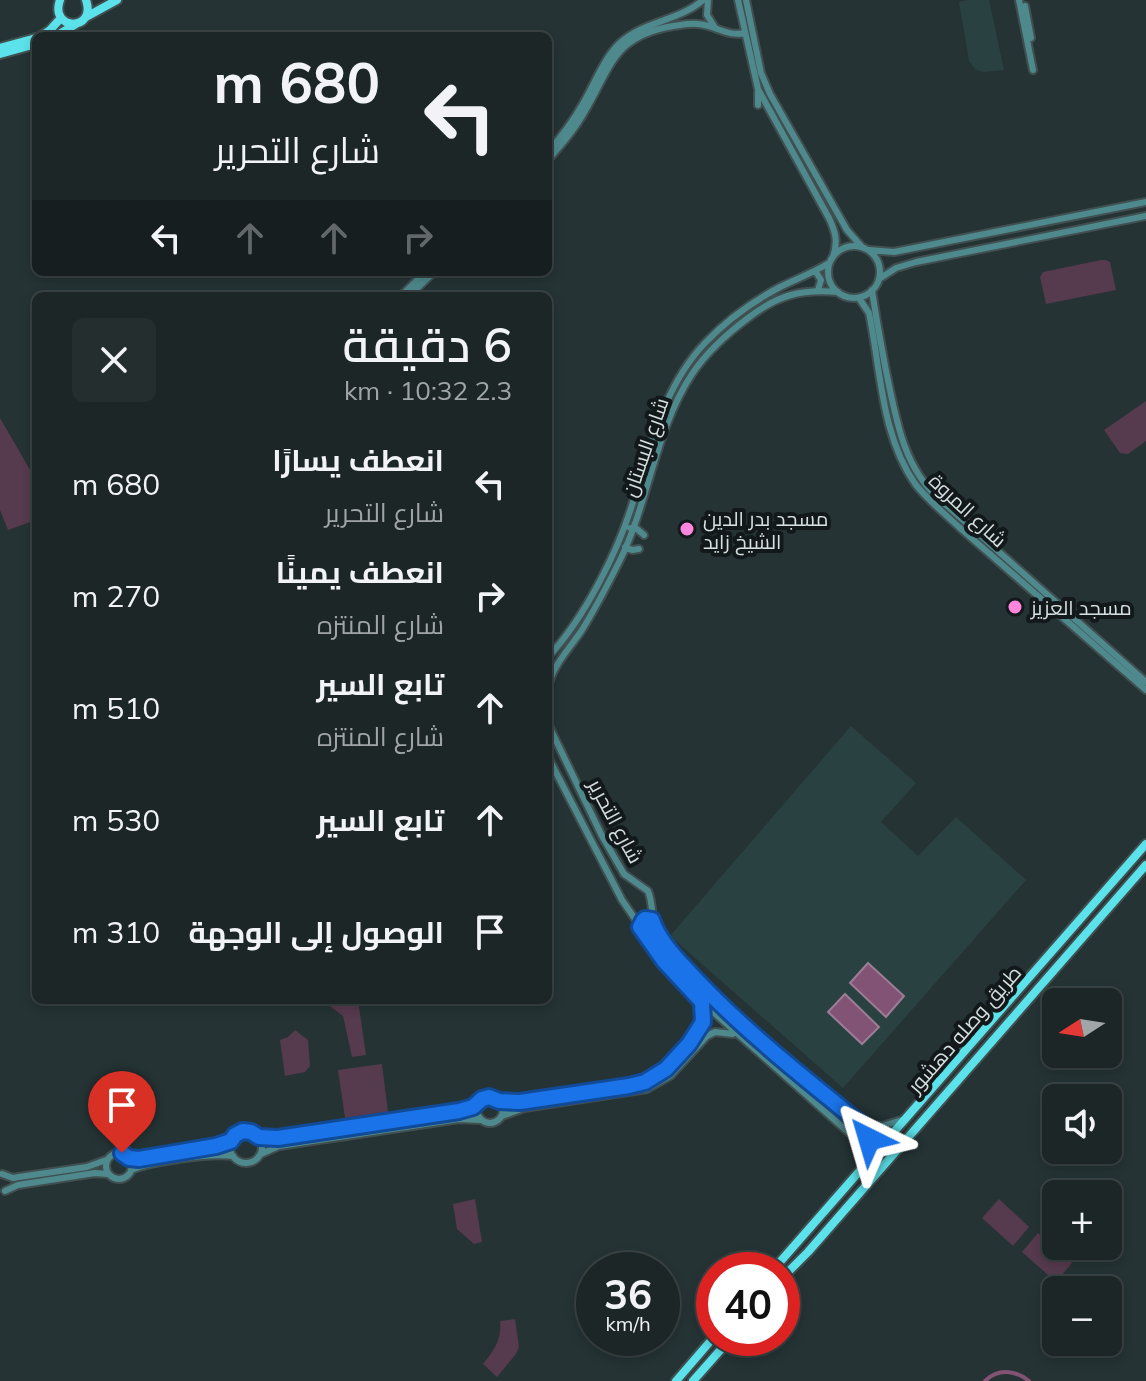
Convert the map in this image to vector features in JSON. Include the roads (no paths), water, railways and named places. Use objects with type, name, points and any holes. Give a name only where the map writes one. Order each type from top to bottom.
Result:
[{"type":"main road","points":[[57,32],[61,18],[58,8],[60,0]]},
{"type":"main road","points":[[85,18],[88,10],[86,0]]},
{"type":"main road","points":[[57,32],[85,18],[101,4],[117,0]]},
{"type":"main road","points":[[61,18],[77,23]]},
{"type":"main road","points":[[0,48],[32,39]]},
{"type":"main road","points":[[0,54],[32,45]]},
{"type":"main road","name":"طريق وصله دهشور","points":[[789,1252],[1146,844]]},
{"type":"main road","name":"طريق وصله دهشور","points":[[800,1260],[1146,865]]},
{"type":"main road","points":[[676,1381],[698,1356]]},
{"type":"main road","points":[[693,1381],[715,1356]]},
{"type":"street","points":[[552,154],[619,44],[635,32],[705,0],[707,15],[716,29]]},
{"type":"street","points":[[738,0],[770,94],[847,230],[878,263],[879,279]]},
{"type":"street","points":[[746,0],[758,105]]},
{"type":"street","points":[[1021,0],[1035,69]]},
{"type":"street","points":[[693,8],[699,14],[697,24]]},
{"type":"street","points":[[552,148],[587,114],[614,58],[630,41],[653,30],[697,24],[733,35],[748,32]]},
{"type":"street","points":[[758,89],[836,234],[829,279],[838,292],[859,298],[872,290],[892,264],[894,252]]},
{"type":"street","points":[[831,260],[849,246],[894,252],[1146,202]]},
{"type":"street","points":[[892,264],[974,254],[1143,217],[1144,209],[1138,204]]},
{"type":"street","points":[[821,222],[829,218]]},
{"type":"street","points":[[836,234],[843,235],[847,230]]},
{"type":"street","name":"شارع البستان","points":[[552,651],[596,587],[621,534],[671,386],[716,327],[798,276],[816,272],[831,260]]},
{"type":"street","points":[[816,272],[821,280],[818,290]]},
{"type":"street","points":[[405,292],[421,276]]},
{"type":"street","points":[[418,292],[431,276]]},
{"type":"street","name":"شارع البستان","points":[[552,671],[604,593],[626,547],[670,417],[692,375],[734,329],[782,297],[818,290],[838,292]]},
{"type":"street","name":"شارع المروة","points":[[872,290],[898,428],[907,455],[928,494]]},
{"type":"street","name":"شارع المروة","points":[[859,298],[870,317],[889,423],[910,475],[928,494],[1146,682]]},
{"type":"street","points":[[694,355],[698,361],[705,359]]},
{"type":"street","points":[[684,371],[692,375]]},
{"type":"street","points":[[651,475],[660,471]]},
{"type":"street","points":[[639,549],[626,547],[621,534],[634,528],[644,535]]},
{"type":"street","name":"شارع المروة","points":[[1049,600],[1146,690]]},
{"type":"street","name":"شارع التحرير","points":[[552,733],[581,783],[602,836],[627,877],[648,891],[652,920],[660,937],[738,1019],[861,1124]]},
{"type":"street","name":"شارع التحرير","points":[[552,764],[622,900],[664,961],[737,1035],[856,1139],[868,1162]]},
{"type":"street","points":[[595,850],[603,848],[602,836]]},
{"type":"street","points":[[640,927],[645,919],[652,920]]},
{"type":"street","points":[[702,1002],[711,1025],[737,1035]]},
{"type":"street","points":[[696,1046],[711,1025]]},
{"type":"street","points":[[413,1122],[462,1118],[493,1123],[518,1109],[637,1084],[652,1078],[696,1046],[711,1025]]},
{"type":"street","points":[[772,1065],[777,1062],[777,1054]]},
{"type":"street","points":[[787,1078],[786,1072],[794,1068]]},
{"type":"street","points":[[330,1135],[271,1138],[243,1131],[235,1135],[230,1149],[240,1163],[248,1164],[272,1148],[462,1111],[489,1097],[520,1102],[576,1090],[601,1093]]},
{"type":"street","points":[[499,1101],[502,1116]]},
{"type":"street","points":[[478,1104],[477,1112],[481,1120]]},
{"type":"street","points":[[861,1124],[875,1127],[889,1125],[908,1116]]},
{"type":"street","points":[[856,1139],[864,1142],[869,1139],[861,1124]]},
{"type":"street","points":[[259,1137],[261,1154]]},
{"type":"street","points":[[271,1138],[272,1148]]},
{"type":"street","points":[[1,1174],[19,1177],[87,1167],[118,1152],[129,1158],[146,1158],[231,1141]]},
{"type":"street","points":[[2,1194],[18,1185],[95,1173],[121,1179],[131,1170],[148,1165],[233,1156]]},
{"type":"street","points":[[129,1158],[131,1170]]},
{"type":"street","points":[[106,1160],[108,1174]]},
{"type":"street","points":[[1,1174],[6,1182],[2,1194]]},
{"type":"waterway","points":[[985,1381],[995,1374],[1007,1372],[1029,1381]]},
{"type":"place","name":"مسجد بدر الدين الشيخ زايد","points":[[687,529]]},
{"type":"place","name":"مسجد العزيز","points":[[1015,607]]}]
